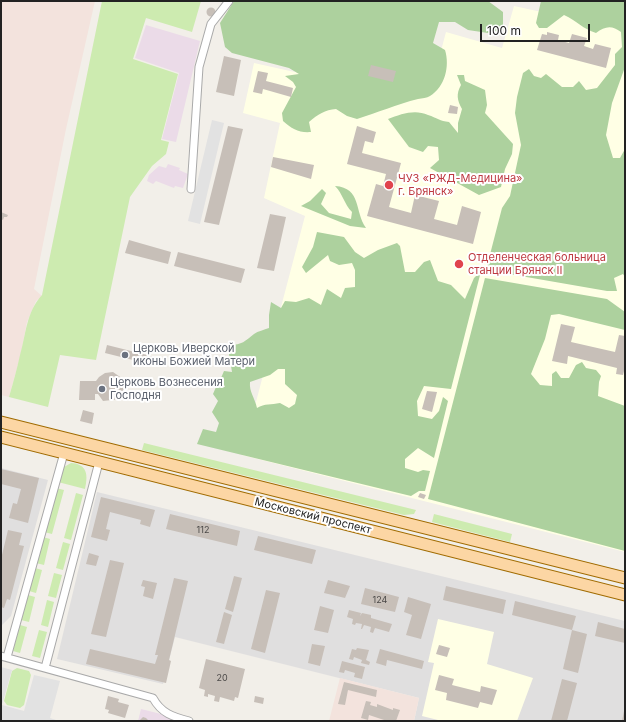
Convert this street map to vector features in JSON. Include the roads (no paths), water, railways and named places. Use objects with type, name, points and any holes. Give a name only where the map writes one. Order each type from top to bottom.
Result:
[{"type":"main road","name":"Московский проспект","points":[[1,422],[625,578]]},
{"type":"main road","name":"Московский проспект","points":[[1,437],[625,595]]},
{"type":"main road","points":[[64,453],[66,438]]},
{"type":"main road","points":[[99,462],[102,447]]},
{"type":"street","points":[[191,189],[199,67],[211,24],[229,1]]},
{"type":"street","points":[[64,453],[4,657],[153,698],[157,706],[167,714],[189,721]]},
{"type":"street","points":[[45,668],[99,462]]},
{"type":"place","name":"ЧУЗ «РЖД-Медицина» г. Брянск»","points":[[389,185]]},
{"type":"place","name":"Отделенческая больница станции Брянск II","points":[[459,264]]},
{"type":"place","name":"Церковь Иверской иконы Божией Матери","points":[[125,355]]},
{"type":"place","name":"Церковь Вознесения Господня","points":[[102,389]]}]
